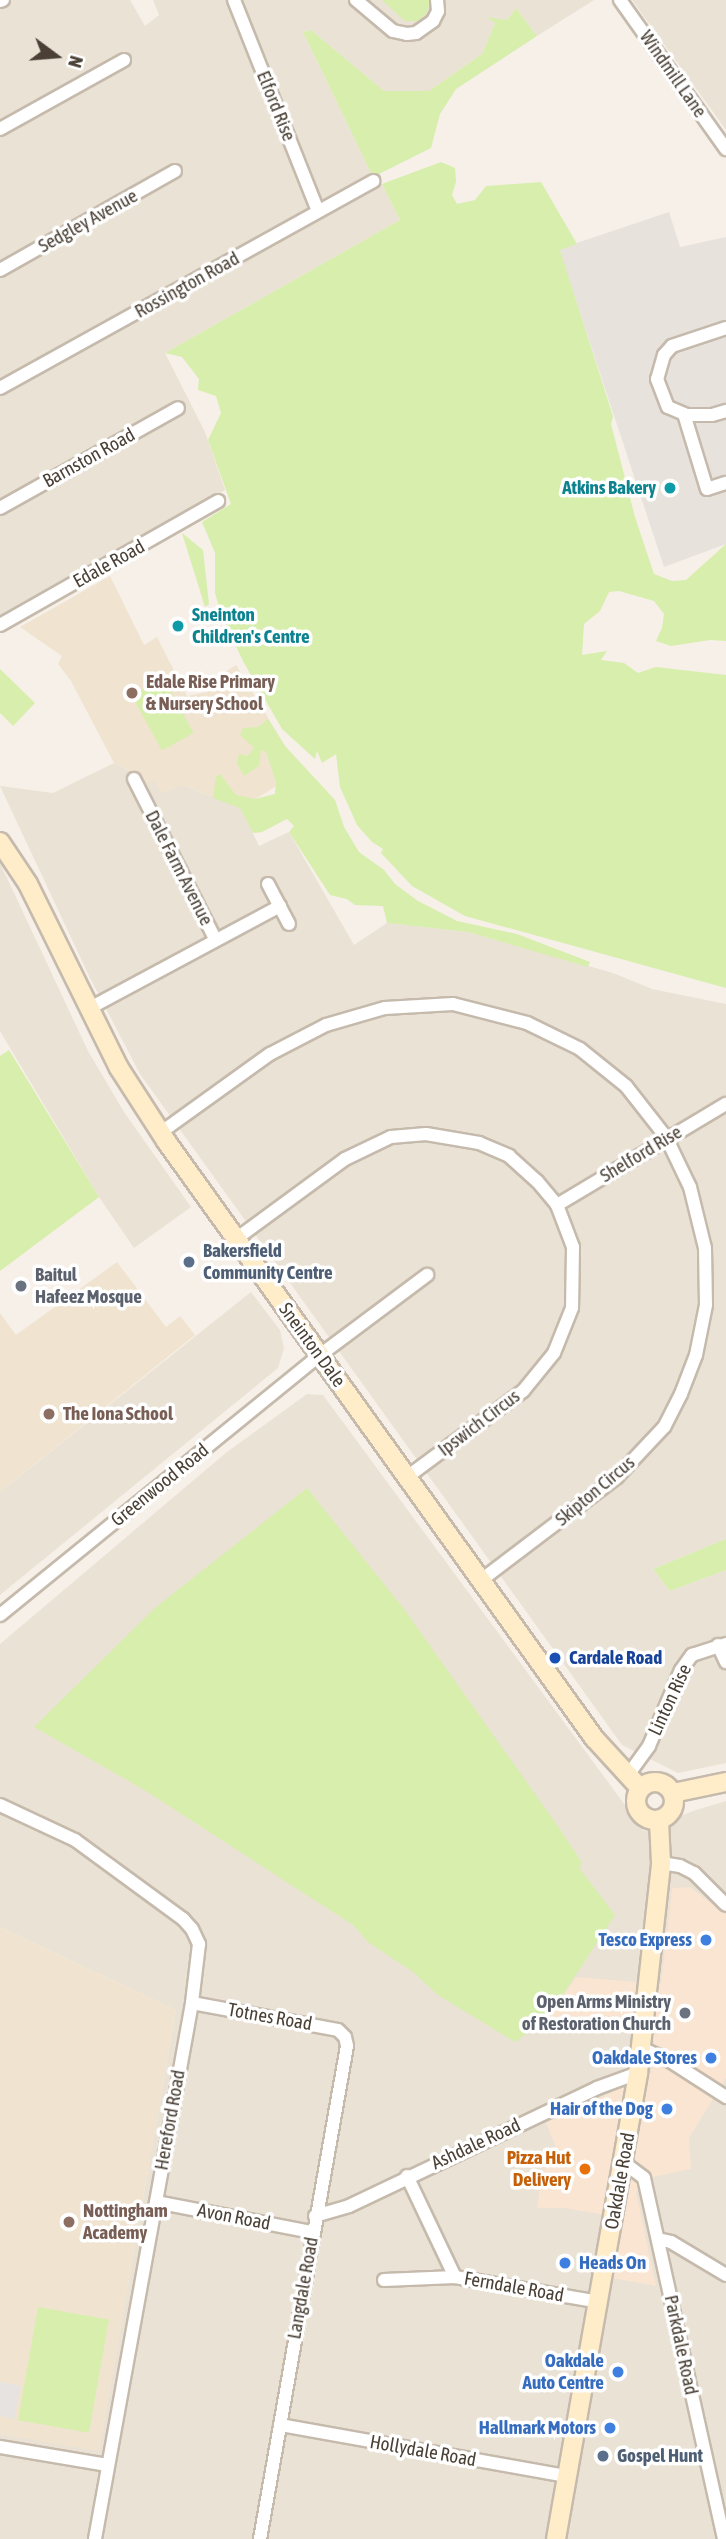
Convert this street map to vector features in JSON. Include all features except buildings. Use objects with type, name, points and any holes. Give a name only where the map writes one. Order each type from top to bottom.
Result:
[{"type":"street","name":"Elford Rise","points":[[234,0],[318,211]]},
{"type":"street","points":[[356,0],[393,31],[407,34],[416,33],[433,21],[438,10],[438,0]]},
{"type":"street","name":"Windmill Lane","points":[[620,0],[726,149]]},
{"type":"street","points":[[0,129],[124,60]]},
{"type":"street","name":"Sedgley Avenue","points":[[0,270],[175,171]]},
{"type":"street","name":"Rossington Road","points":[[0,388],[374,181]]},
{"type":"street","points":[[726,328],[672,346],[664,355],[657,379],[668,407],[684,414],[712,415],[726,411]]},
{"type":"street","name":"Barnston Road","points":[[0,508],[178,408]]},
{"type":"street","points":[[684,414],[706,489],[726,483]]},
{"type":"street","name":"Edale Road","points":[[0,625],[218,501]]},
{"type":"street","name":"Dale Farm Avenue","points":[[134,779],[148,793],[215,939]]},
{"type":"street","name":"Sneinton Dale","points":[[0,842],[28,884],[119,1068],[160,1133],[593,1738],[634,1781]]},
{"type":"street","points":[[268,884],[289,924]]},
{"type":"street","name":"Dale Farm Avenue","points":[[88,1009],[280,906]]},
{"type":"street","name":"Skipton Circus","points":[[160,1133],[270,1054],[326,1025],[385,1007],[453,1004],[527,1023],[580,1049],[626,1087],[666,1137],[690,1186],[705,1248],[706,1305],[696,1355],[681,1394],[664,1427],[617,1477],[480,1581]]},
{"type":"street","name":"Shelford Rise","points":[[557,1205],[666,1137],[726,1104]]},
{"type":"street","name":"Ipswich Circus","points":[[236,1239],[345,1159],[391,1137],[445,1135],[489,1147],[509,1156],[537,1181],[557,1205],[573,1247],[572,1308],[554,1353],[523,1391],[407,1477]]},
{"type":"street","name":"Greenwood Road","points":[[0,1615],[320,1355],[427,1275]]},
{"type":"street","points":[[722,1645],[726,1662]]},
{"type":"street","name":"Linton Rise","points":[[634,1781],[681,1670],[692,1656],[722,1645]]},
{"type":"street","points":[[634,1781],[662,1782],[673,1793],[671,1813],[659,1820],[647,1819],[638,1811],[634,1781]]},
{"type":"street","points":[[673,1793],[726,1782]]},
{"type":"street","name":"Hereford Road","points":[[0,1805],[75,1840],[192,1929],[199,1944],[192,2003],[95,2539]]},
{"type":"street","name":"Oakdale Road","points":[[556,2539],[638,2073],[661,1863],[659,1820]]},
{"type":"street","points":[[661,1863],[680,1866],[694,1873],[726,1905]]},
{"type":"street","name":"Totnes Road","points":[[192,2003],[338,2029],[345,2037]]},
{"type":"street","name":"Langdale Road","points":[[260,2539],[312,2232],[347,2046],[345,2037]]},
{"type":"street","points":[[641,2048],[670,2062],[726,2097]]},
{"type":"street","name":"Ashdale Road","points":[[315,2216],[349,2206],[407,2176],[597,2088],[638,2073]]},
{"type":"street","name":"Parkdale Road","points":[[623,2162],[644,2178],[724,2539]]},
{"type":"street","name":"Ferndale Road","points":[[407,2176],[455,2277],[599,2302]]},
{"type":"street","name":"Avon Road","points":[[156,2202],[312,2232]]},
{"type":"street","points":[[658,2239],[678,2246],[726,2275]]},
{"type":"street","points":[[384,2280],[455,2277]]},
{"type":"street","name":"Hollydale Road","points":[[280,2425],[566,2476]]},
{"type":"street","points":[[0,2447],[107,2465]]},
{"type":"shaded area","points":[[0,0],[130,0],[145,26],[159,15],[153,0],[594,0],[537,36],[516,8],[507,20],[488,18],[495,23],[482,54],[429,91],[384,91],[311,30],[303,32],[373,177],[382,184],[400,220],[165,353],[205,432],[225,490],[0,616]]},
{"type":"shaded area","points":[[632,0],[726,0],[726,130]]},
{"type":"shaded area","points":[[669,212],[680,247],[726,237],[726,544],[664,567],[559,249]]},
{"type":"shaded area","name":"Edale Rise Primary & Nursery School","points":[[110,576],[144,645],[157,637],[187,696],[217,690],[216,678],[236,665],[285,746],[304,769],[241,808],[182,785],[162,794],[154,780],[146,783],[139,776],[114,763],[71,681],[58,664],[62,656],[20,627]]},
{"type":"shaded area","points":[[114,763],[139,776],[182,785],[241,808],[259,846],[289,832],[354,945],[387,923],[468,932],[613,973],[652,989],[726,1004],[726,1539],[653,1569],[670,1591],[726,1570],[726,1763],[678,1773],[622,1745],[140,1074],[90,978],[0,786],[53,793]]},
{"type":"shaded area","points":[[0,863],[88,1051],[124,1112],[191,1207],[134,1248],[99,1197],[0,1031]]},
{"type":"shaded area","name":"The Iona School","points":[[117,1262],[166,1327],[180,1316],[195,1335],[0,1492],[0,1313],[16,1335]]},
{"type":"shaded area","points":[[251,1292],[280,1330],[284,1348],[278,1368],[0,1595],[0,1492]]},
{"type":"shaded area","points":[[307,1394],[323,1395],[644,1831],[726,1801],[726,2539],[0,2539],[0,2434],[99,2450],[176,2010],[0,1927],[0,1644],[227,1452]]},
{"type":"shaded area","points":[[690,1887],[726,1915],[726,2078],[689,2138],[691,2169],[652,2177],[636,2192],[656,2286],[612,2278],[622,2218],[565,2208],[537,2208],[542,2173],[558,2153],[546,2123],[651,2074],[654,2038],[547,2019],[576,1977],[661,1984],[672,1888]]},
{"type":"shaded area","name":"Nottingham Academy","points":[[0,1927],[176,2010],[99,2451],[0,2434]]},
{"type":"shaded area","points":[[0,2382],[21,2386],[14,2419],[0,2416]]},
{"type":"green space","points":[[382,0],[431,0],[426,14],[418,21],[405,21]]},
{"type":"green space","points":[[516,8],[537,36],[456,89],[440,114],[431,148],[373,177],[303,32],[311,30],[384,91],[429,91],[482,54],[495,23],[486,17],[507,20]]},
{"type":"green space","points":[[441,162],[455,168],[456,182],[452,195],[457,204],[475,200],[486,186],[541,182],[577,244],[560,250],[613,416],[611,424],[635,517],[654,574],[672,581],[686,580],[726,544],[726,641],[710,640],[671,646],[656,641],[664,614],[654,601],[619,591],[609,592],[600,611],[584,624],[582,655],[607,651],[601,660],[624,663],[638,673],[656,667],[726,675],[726,988],[465,916],[412,886],[381,853],[383,849],[372,842],[357,825],[340,787],[336,754],[322,763],[317,751],[315,759],[282,729],[243,661],[221,614],[215,593],[215,553],[202,522],[231,504],[208,440],[221,413],[216,396],[198,390],[199,379],[182,357],[165,353],[400,220],[382,184]]},
{"type":"green space","points":[[182,533],[203,550],[209,604],[205,607]]},
{"type":"green space","points":[[0,669],[35,703],[13,726],[0,713]]},
{"type":"green space","points":[[163,678],[194,733],[162,751],[132,695]]},
{"type":"green space","points":[[268,719],[285,746],[335,800],[344,827],[359,852],[384,870],[395,884],[418,901],[457,921],[517,934],[590,962],[588,967],[468,932],[387,923],[383,906],[355,905],[347,899],[330,895],[289,832],[294,826],[287,819],[262,832],[253,833],[240,808],[213,798],[216,776],[220,774],[236,795],[255,799],[275,794],[276,782],[266,752],[261,750],[259,766],[244,776],[237,764],[239,754],[248,756],[254,748],[240,735],[243,728],[258,727]]},
{"type":"green space","points":[[9,1050],[99,1197],[0,1271],[0,1056]]},
{"type":"green space","points":[[307,1488],[404,1609],[557,1825],[581,1861],[580,1869],[615,1915],[547,2019],[515,2042],[438,1995],[412,1971],[369,1943],[353,1925],[146,1791],[34,1727],[156,1607]]},
{"type":"green space","points":[[726,1539],[726,1570],[670,1591],[653,1569]]},
{"type":"green space","points":[[38,2307],[109,2320],[89,2433],[18,2420]]},
{"type":"place","name":"Atkins Bakery","points":[[670,488]]},
{"type":"place","name":"Sneinton Children's Centre","points":[[178,626]]},
{"type":"place","name":"Edale Rise Primary & Nursery School","points":[[132,693]]},
{"type":"place","name":"Bakersfield Community Centre","points":[[189,1262]]},
{"type":"place","name":"Baitul Hafeez Mosque","points":[[21,1286]]},
{"type":"place","name":"The Iona School","points":[[49,1414]]},
{"type":"place","name":"Cardale Road","points":[[555,1658]]},
{"type":"place","name":"Tesco Express","points":[[706,1940]]},
{"type":"place","name":"Open Arms Ministry of Restoration Church","points":[[685,2013]]},
{"type":"place","name":"Oakdale Stores","points":[[711,2058]]},
{"type":"place","name":"Hair of the Dog","points":[[667,2109]]},
{"type":"place","name":"Pizza Hut Delivery","points":[[585,2169]]},
{"type":"place","name":"Nottingham Academy","points":[[69,2222]]},
{"type":"place","name":"Heads On","points":[[565,2263]]},
{"type":"place","name":"Oakdale Auto Centre","points":[[618,2372]]},
{"type":"place","name":"Hallmark Motors","points":[[610,2428]]},
{"type":"place","name":"Gospel Hunt","points":[[603,2456]]}]
